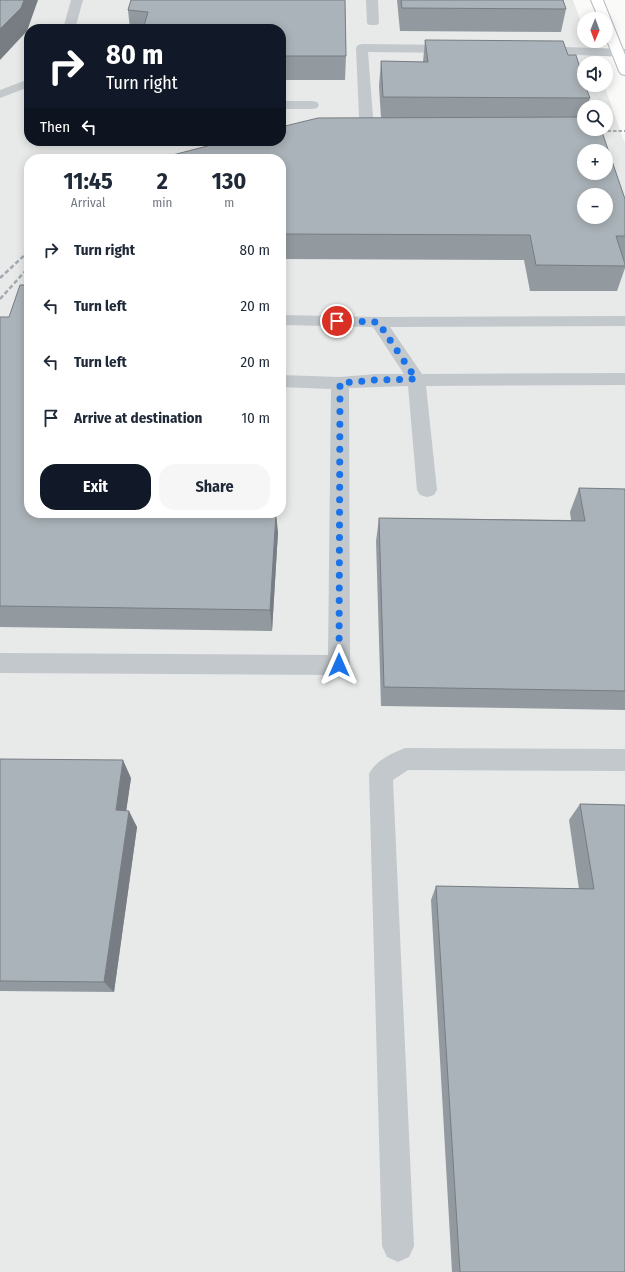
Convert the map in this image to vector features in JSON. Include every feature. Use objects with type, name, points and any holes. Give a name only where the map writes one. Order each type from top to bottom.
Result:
[{"type":"main road","points":[[597,0],[601,12]]},
{"type":"main road","points":[[613,37],[621,53],[625,71]]},
{"type":"street","points":[[70,24],[77,0]]},
{"type":"street","points":[[372,0],[373,23]]},
{"type":"street","points":[[366,117],[362,48],[463,49]]},
{"type":"street","points":[[526,50],[621,53]]},
{"type":"street","points":[[0,94],[24,85]]},
{"type":"street","points":[[286,105],[312,105]]},
{"type":"street","points":[[286,320],[378,322],[625,321]]},
{"type":"street","points":[[378,322],[416,379],[427,490]]},
{"type":"street","points":[[286,381],[340,383],[416,379],[625,379]]},
{"type":"street","points":[[0,663],[339,665],[340,383]]},
{"type":"street","points":[[398,1246],[381,774],[405,759],[625,760]]},
{"type":"shaded area","points":[[0,0],[573,0],[577,12],[577,48],[591,48],[593,56],[577,56],[577,92],[606,92],[609,100],[577,100],[577,136],[613,136],[613,110],[625,144],[625,1272],[0,1272]]},
{"type":"building","points":[[0,0],[24,0],[21,8],[0,29]]},
{"type":"building","points":[[131,0],[345,0],[346,56],[286,56],[286,24],[144,24],[148,12],[128,10]]},
{"type":"building","points":[[401,0],[563,0],[566,9],[402,8]]},
{"type":"building","points":[[425,40],[563,41],[568,55],[576,55],[577,58],[577,92],[588,92],[590,98],[383,97],[381,61],[428,62]]},
{"type":"building","points":[[577,117],[577,136],[603,136],[606,144],[577,144],[577,180],[613,180],[613,164],[625,199],[625,236],[616,236],[625,266],[536,265],[530,235],[286,234],[286,154],[176,154],[208,146],[286,146],[286,126],[318,118]]},
{"type":"building","points":[[20,285],[24,285],[24,518],[276,518],[270,610],[0,606],[0,317],[9,317]]},
{"type":"building","points":[[579,488],[625,489],[625,691],[384,687],[379,518],[585,521]]},
{"type":"building","points":[[0,759],[123,760],[116,810],[129,811],[104,982],[0,981]]},
{"type":"building","points":[[580,804],[625,805],[625,1272],[460,1272],[436,886],[594,889]]},
{"type":"railway","points":[[613,131],[625,131]]},
{"type":"railway","points":[[0,278],[24,256]]},
{"type":"railway","points":[[0,299],[24,273]]},
{"type":"route","points":[[337,321],[378,322],[416,379],[340,383],[339,665]]}]
